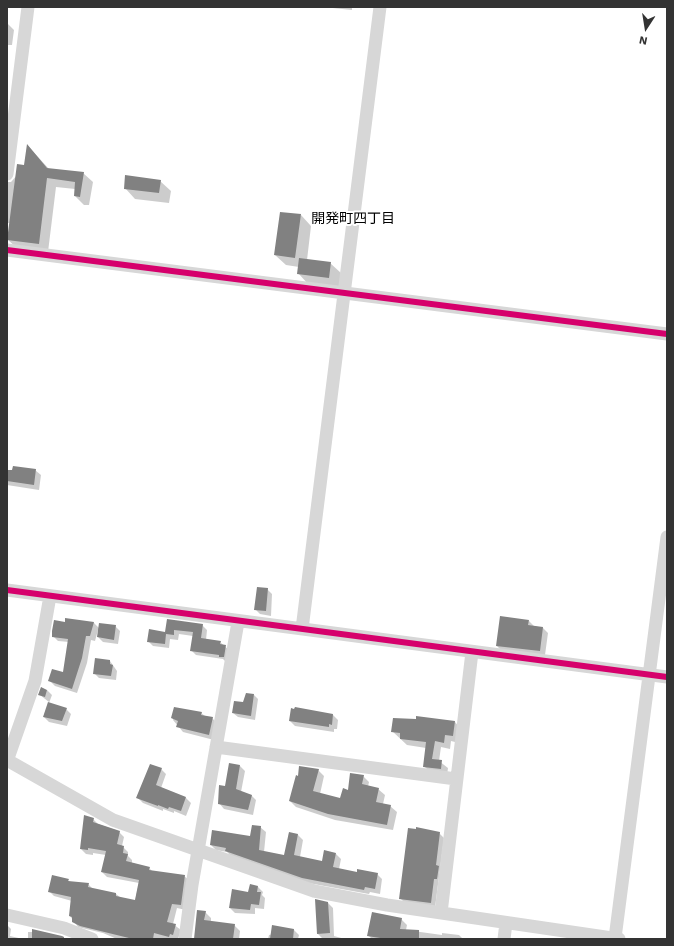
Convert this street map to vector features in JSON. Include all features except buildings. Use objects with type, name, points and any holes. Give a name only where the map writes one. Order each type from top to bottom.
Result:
[{"type":"street","points":[[7,174],[28,7]]},
{"type":"street","points":[[302,629],[380,7]]},
{"type":"street","points":[[7,250],[667,334]]},
{"type":"street","points":[[50,596],[35,681],[7,760],[113,820],[197,851],[314,891],[441,913],[617,939],[667,537]]},
{"type":"street","points":[[7,590],[238,622],[667,677]]},
{"type":"street","points":[[185,939],[197,851],[238,622]]},
{"type":"street","points":[[441,913],[472,652]]},
{"type":"street","points":[[216,747],[456,779]]},
{"type":"street","points":[[7,915],[64,928],[92,939]]},
{"type":"street","points":[[504,939],[506,923]]},
{"type":"cycle path","points":[[7,250],[667,334]]},
{"type":"cycle path","points":[[7,590],[667,677]]},
{"type":"district","name":"開発町四丁目","points":[[353,219]]}]
